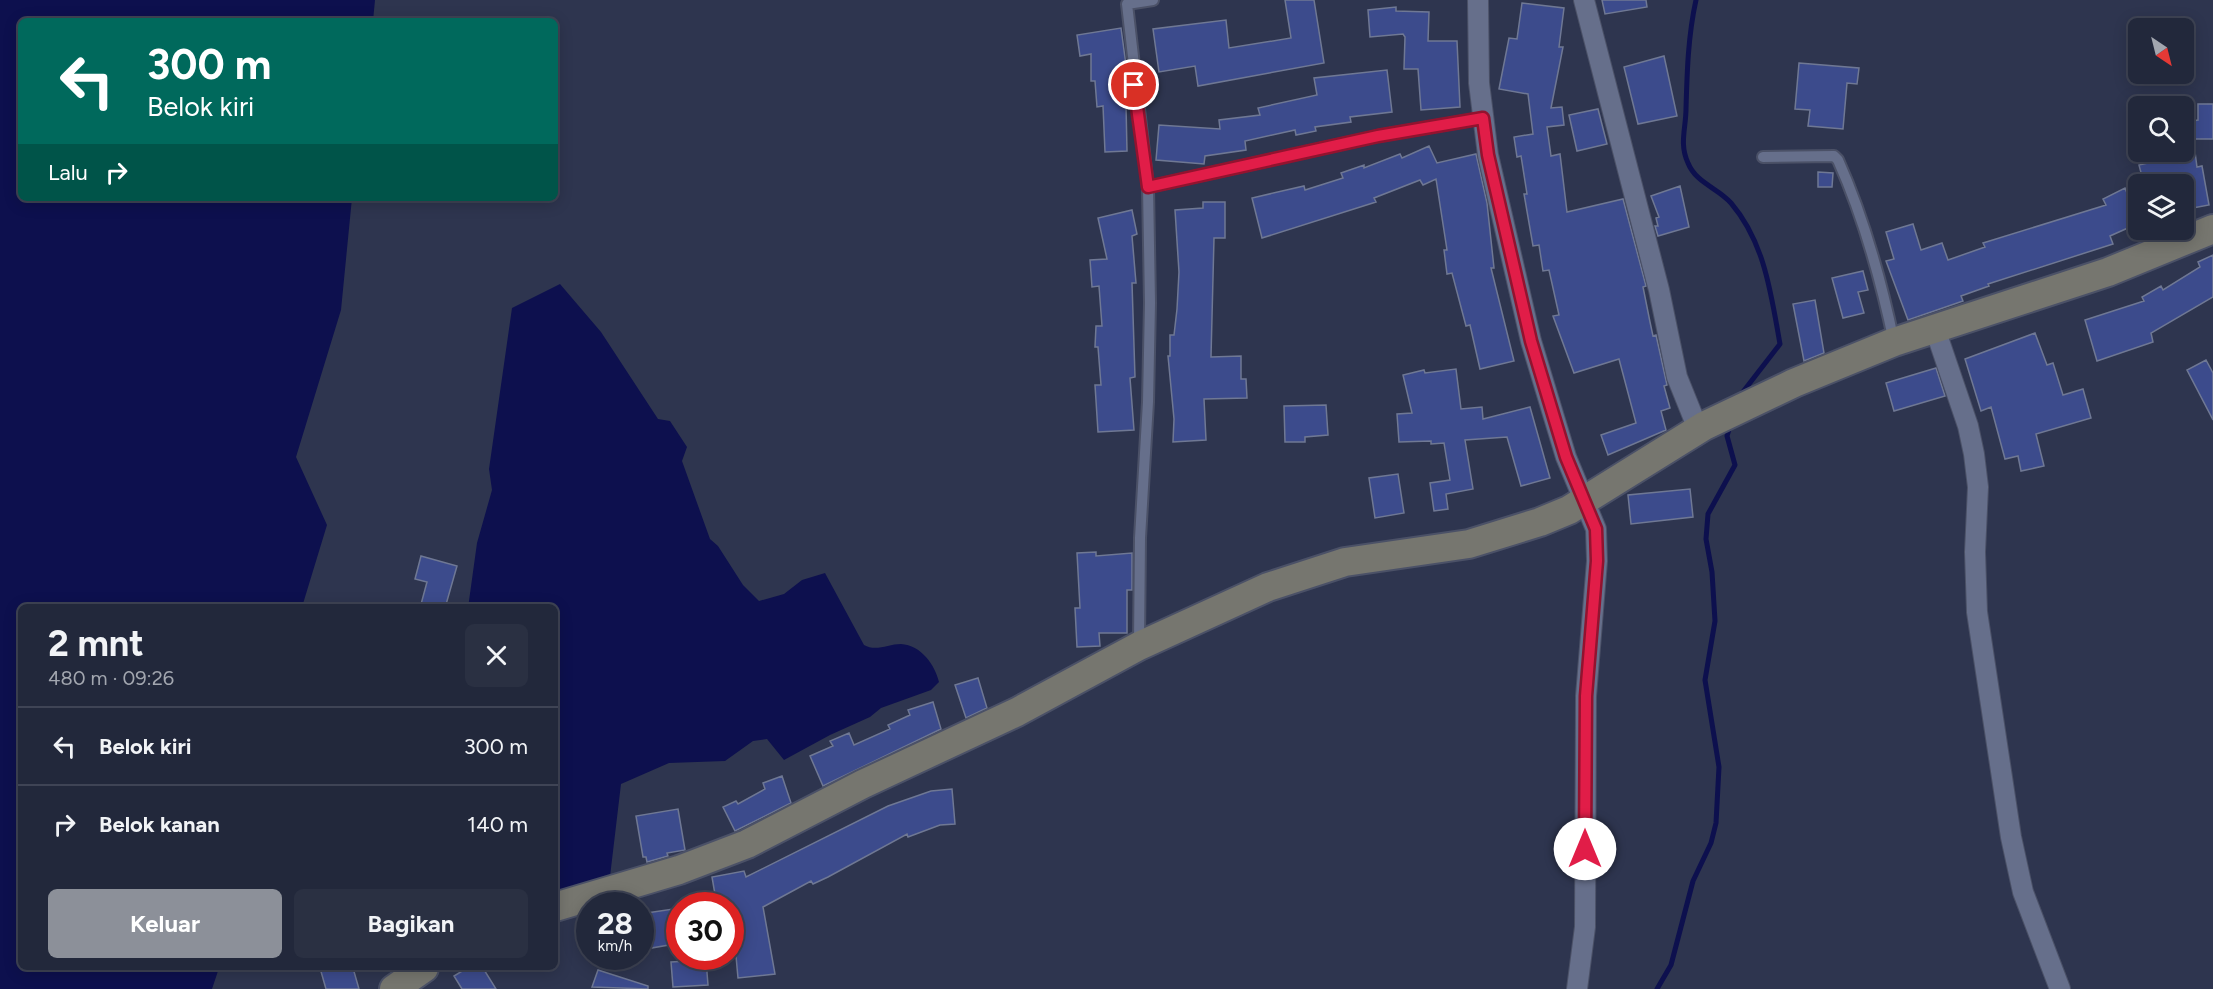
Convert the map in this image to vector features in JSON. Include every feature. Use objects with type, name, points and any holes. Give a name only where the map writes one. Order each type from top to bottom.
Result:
[{"type":"main road","points":[[558,906],[679,870],[747,844],[863,784],[1017,712],[1139,646],[1299,575],[1345,562],[1438,549],[1494,538],[1540,522],[1584,501],[1701,428],[1744,406],[1894,342],[2108,272],[2213,229]]},
{"type":"main road","points":[[394,989],[421,970]]},
{"type":"street","points":[[1478,0],[1479,83],[1488,155],[1531,341],[1559,436],[1596,529],[1597,551],[1586,696],[1585,927],[1577,989]]},
{"type":"street","points":[[1584,0],[1657,281],[1677,377],[1701,428]]},
{"type":"street","points":[[1935,329],[1968,426],[1974,454],[1978,487],[1975,552],[1977,612],[2011,837],[2023,892],[2060,989]]},
{"type":"lane","points":[[1139,646],[1142,468],[1150,349],[1148,187],[1126,2],[1153,0]]},
{"type":"lane","points":[[1148,187],[1378,136],[1483,118]]},
{"type":"lane","points":[[1763,157],[1834,156],[1838,160],[1854,197],[1884,289],[1894,342]]},
{"type":"shaded area","points":[[0,0],[375,0],[373,18],[18,18],[18,201],[352,201],[341,310],[296,457],[327,525],[303,604],[18,604],[18,970],[218,970],[212,989],[0,989]]},
{"type":"shaded area","points":[[560,284],[601,332],[658,419],[670,421],[687,447],[682,461],[710,539],[718,546],[743,585],[759,601],[784,594],[802,580],[825,573],[864,645],[878,648],[901,644],[915,648],[926,657],[939,682],[931,690],[881,708],[870,717],[784,760],[767,739],[753,741],[725,761],[669,763],[621,784],[609,885],[585,892],[576,892],[576,895],[558,900],[558,604],[469,604],[477,543],[492,490],[489,469],[512,308]]},
{"type":"building","points":[[1285,0],[1314,0],[1324,63],[1198,86],[1195,66],[1159,72],[1153,29],[1226,20],[1229,48],[1291,38]]},
{"type":"building","points":[[1602,0],[1646,0],[1647,7],[1605,14]]},
{"type":"building","points":[[1522,3],[1564,8],[1559,47],[1563,47],[1551,108],[1562,107],[1564,125],[1547,127],[1551,156],[1560,154],[1567,212],[1623,199],[1646,286],[1643,287],[1650,322],[1653,336],[1656,335],[1667,385],[1664,386],[1670,408],[1661,411],[1666,430],[1608,455],[1601,435],[1636,423],[1619,359],[1574,373],[1553,316],[1559,315],[1549,270],[1543,271],[1539,245],[1533,246],[1524,194],[1527,194],[1521,156],[1517,157],[1514,137],[1533,134],[1528,94],[1499,89],[1509,38],[1517,39]]},
{"type":"building","points":[[1396,7],[1396,11],[1429,12],[1428,41],[1457,41],[1460,107],[1421,110],[1418,69],[1404,69],[1405,37],[1403,34],[1370,37],[1368,10]]},
{"type":"building","points":[[1121,28],[1128,80],[1127,151],[1105,152],[1103,106],[1097,107],[1095,81],[1091,81],[1091,54],[1080,56],[1077,35]]},
{"type":"building","points":[[1664,56],[1677,116],[1638,124],[1624,67]]},
{"type":"building","points":[[1799,63],[1859,68],[1857,84],[1847,83],[1843,129],[1808,126],[1810,110],[1795,109]]},
{"type":"building","points":[[1387,70],[1392,112],[1350,117],[1351,122],[1315,127],[1316,131],[1296,135],[1295,130],[1245,141],[1246,150],[1205,156],[1204,164],[1156,160],[1159,125],[1220,129],[1219,120],[1260,115],[1258,108],[1317,95],[1314,78]]},
{"type":"building","points":[[2198,104],[2213,104],[2213,139],[2194,139],[2194,121],[2198,120]]},
{"type":"building","points":[[1598,109],[1607,144],[1577,151],[1569,115]]},
{"type":"building","points":[[1429,146],[1437,163],[1476,154],[1487,203],[1494,268],[1491,268],[1514,361],[1480,369],[1470,325],[1466,326],[1452,273],[1447,274],[1444,250],[1447,250],[1436,179],[1423,185],[1420,180],[1374,198],[1376,202],[1262,238],[1252,198],[1304,186],[1305,190],[1343,178],[1341,173],[1364,165],[1364,168],[1400,154],[1402,158]]},
{"type":"building","points":[[2195,152],[2197,167],[2202,166],[2209,205],[2194,208],[2194,174],[2141,174],[2139,165],[2152,162],[2194,162]]},
{"type":"building","points":[[1818,172],[1833,173],[1832,187],[1818,187]]},
{"type":"building","points":[[1680,186],[1689,227],[1658,236],[1655,226],[1658,226],[1656,218],[1659,217],[1651,196]]},
{"type":"building","points":[[2125,188],[2128,196],[2128,228],[2110,236],[2113,244],[1988,284],[1989,286],[1961,296],[1963,301],[1908,320],[1886,261],[1894,259],[1886,232],[1913,224],[1921,250],[1942,243],[1948,260],[1985,247],[1983,243],[2106,205],[2103,199]]},
{"type":"building","points":[[1203,202],[1225,202],[1225,238],[1214,238],[1211,357],[1241,356],[1241,379],[1246,379],[1247,398],[1204,399],[1206,440],[1173,442],[1174,419],[1168,356],[1170,356],[1170,335],[1174,335],[1179,272],[1175,210],[1203,208]]},
{"type":"building","points":[[1132,210],[1137,234],[1132,236],[1136,283],[1132,283],[1135,377],[1130,378],[1134,430],[1098,432],[1095,385],[1101,385],[1098,347],[1095,347],[1096,326],[1102,326],[1099,286],[1092,287],[1090,260],[1107,259],[1098,218]]},
{"type":"building","points":[[2213,255],[2213,297],[2151,333],[2153,342],[2097,361],[2085,320],[2144,301],[2142,297],[2161,286],[2163,290],[2200,267],[2198,262]]},
{"type":"building","points":[[1863,271],[1868,290],[1858,292],[1864,313],[1843,318],[1832,278]]},
{"type":"building","points":[[1815,300],[1824,353],[1804,361],[1793,304]]},
{"type":"building","points":[[2035,333],[2047,365],[2053,363],[2063,395],[2083,389],[2091,418],[2036,434],[2044,466],[2021,471],[2018,456],[2005,459],[1991,407],[1981,411],[1965,359]]},
{"type":"building","points":[[2206,360],[2213,373],[2213,420],[2187,370]]},
{"type":"building","points":[[1936,368],[1945,396],[1894,411],[1886,383]]},
{"type":"building","points":[[1456,369],[1461,409],[1482,407],[1483,419],[1530,407],[1550,478],[1521,486],[1507,437],[1465,440],[1473,489],[1446,494],[1448,509],[1434,511],[1430,483],[1450,480],[1444,443],[1399,442],[1397,414],[1412,413],[1403,375],[1424,370],[1425,373]]},
{"type":"building","points":[[1326,405],[1328,435],[1305,437],[1305,442],[1285,442],[1284,406]]},
{"type":"building","points":[[1398,474],[1404,513],[1375,518],[1369,478]]},
{"type":"building","points":[[1690,489],[1693,517],[1631,524],[1628,495]]},
{"type":"building","points":[[1096,552],[1096,556],[1132,553],[1132,590],[1127,590],[1127,633],[1099,633],[1100,646],[1077,647],[1075,608],[1080,608],[1077,553]]},
{"type":"building","points":[[421,556],[457,566],[446,604],[421,604],[427,582],[415,579]]},
{"type":"building","points":[[978,678],[987,708],[966,718],[955,685]]},
{"type":"building","points":[[933,702],[941,729],[823,786],[810,756],[833,746],[830,741],[849,733],[854,745],[890,729],[888,725],[910,715],[908,710]]},
{"type":"building","points":[[782,776],[791,803],[735,831],[723,807],[736,801],[738,804],[765,789],[763,783]]},
{"type":"building","points":[[952,789],[955,824],[940,825],[908,837],[907,834],[828,877],[813,884],[811,881],[763,907],[775,974],[738,978],[737,970],[744,970],[744,892],[715,892],[712,877],[744,871],[746,877],[888,806],[931,791]]},
{"type":"building","points":[[678,809],[685,850],[667,853],[668,856],[647,862],[646,857],[643,857],[636,816]]},
{"type":"building","points":[[666,910],[666,945],[654,948],[654,912]]},
{"type":"building","points":[[321,970],[354,970],[359,989],[326,989]]},
{"type":"building","points":[[464,970],[484,970],[496,989],[462,989],[454,976]]},
{"type":"building","points":[[598,970],[648,986],[648,989],[592,987]]},
{"type":"building","points":[[672,970],[707,970],[708,985],[673,987]]},
{"type":"waterway","points":[[1696,0],[1688,54],[1683,143],[1685,156],[1696,176],[1731,203],[1752,235],[1765,270],[1780,344],[1739,397]]},
{"type":"waterway","points":[[1657,989],[1671,965],[1693,881],[1711,843],[1716,823],[1719,767],[1705,680],[1715,621],[1712,572],[1706,539],[1708,514],[1735,465],[1727,436],[1731,423]]},
{"type":"route","points":[[1134,85],[1148,187],[1378,136],[1483,118],[1488,155],[1531,341],[1566,457],[1596,529],[1597,561],[1586,696],[1585,849]]}]
